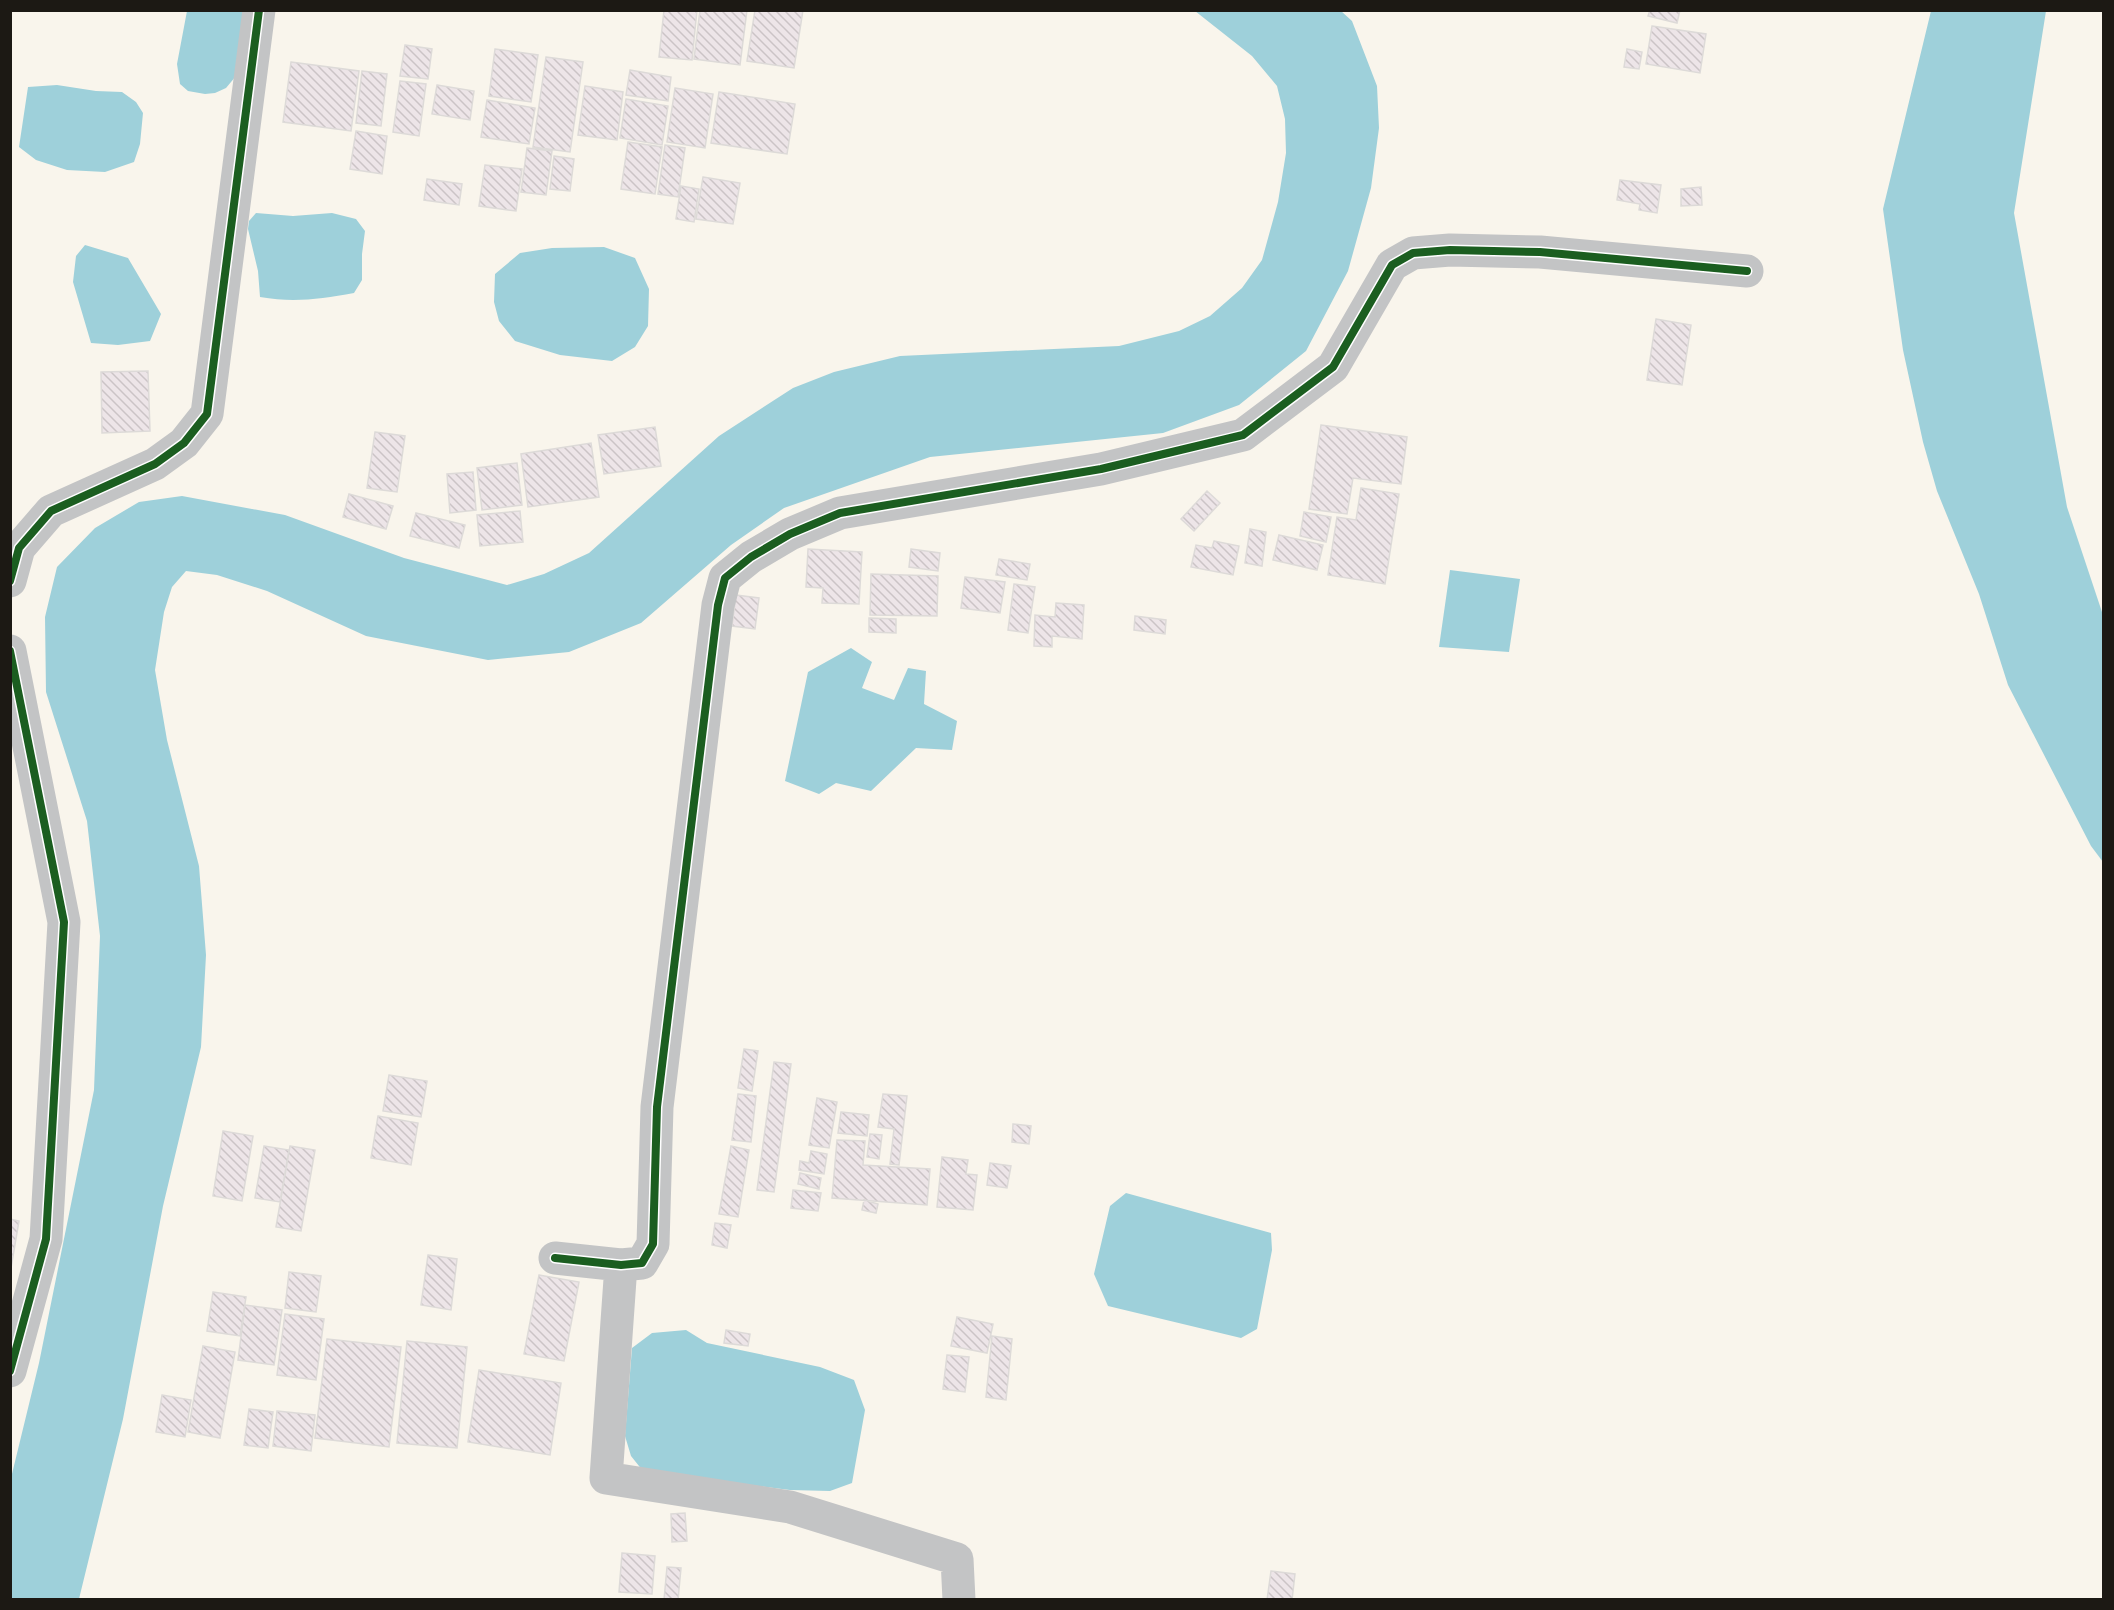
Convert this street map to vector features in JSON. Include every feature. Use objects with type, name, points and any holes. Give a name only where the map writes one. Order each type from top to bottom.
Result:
[{"type":"street","points":[[10,581],[19,548],[51,511],[155,464],[184,443],[207,414],[259,10]]},
{"type":"street","points":[[555,1258],[621,1265],[642,1263],[652,1244],[657,1107],[718,605],[725,578],[751,557],[790,534],[840,513],[1101,469],[1243,435],[1333,367],[1392,266],[1413,253],[1450,250],[1540,252],[1747,271]]},
{"type":"street","points":[[10,651],[64,922],[46,1239],[10,1371]]},
{"type":"street","points":[[621,1265],[606,1478],[790,1507],[957,1559],[959,1599]]},
{"type":"water","points":[[187,11],[247,11],[236,76],[226,88],[215,93],[188,91],[180,84],[177,64]]},
{"type":"water","points":[[1195,11],[1341,11],[1352,21],[1377,86],[1379,128],[1371,188],[1348,271],[1306,351],[1239,405],[1163,433],[930,457],[784,508],[731,545],[641,623],[569,652],[488,660],[366,636],[267,591],[217,575],[186,571],[172,587],[164,612],[155,670],[167,740],[199,866],[206,955],[201,1047],[163,1206],[123,1419],[79,1599],[11,1599],[11,1478],[39,1363],[94,1090],[100,936],[87,821],[46,692],[45,617],[57,567],[95,528],[139,502],[182,496],[285,515],[404,558],[507,585],[544,574],[589,553],[719,436],[793,388],[834,372],[900,356],[1119,346],[1179,331],[1210,316],[1242,288],[1262,260],[1278,202],[1286,153],[1285,119],[1277,86],[1252,56]]},
{"type":"water","points":[[1931,11],[2046,11],[2014,213],[2067,507],[2103,615],[2103,862],[2091,846],[2008,685],[1979,594],[1937,491],[1923,442],[1903,350],[1883,209]]},
{"type":"water","points":[[57,85],[122,92],[136,102],[143,113],[140,144],[134,162],[105,172],[67,170],[36,160],[19,147],[28,87]]},
{"type":"water","points":[[256,213],[293,216],[332,213],[356,219],[365,231],[362,280],[354,293],[307,300],[260,297],[258,271],[248,229],[249,221]]},
{"type":"water","points":[[85,245],[128,258],[161,314],[150,341],[118,345],[91,343],[73,282],[76,256]]},
{"type":"water","points":[[604,247],[635,258],[649,289],[648,326],[635,347],[612,361],[560,355],[515,341],[499,321],[494,302],[495,274],[520,253],[552,248]]},
{"type":"water","points":[[1450,570],[1520,579],[1509,652],[1439,647]]},
{"type":"water","points":[[851,648],[872,662],[862,688],[894,700],[908,668],[926,671],[924,704],[957,721],[952,750],[916,748],[871,791],[836,783],[819,794],[785,781],[808,672]]},
{"type":"water","points":[[1126,1193],[1271,1233],[1272,1250],[1257,1329],[1241,1338],[1108,1306],[1094,1274],[1110,1206]]},
{"type":"water","points":[[686,1330],[707,1343],[820,1367],[854,1380],[865,1410],[852,1483],[830,1491],[790,1490],[643,1471],[631,1456],[625,1436],[632,1348],[652,1333]]},
{"type":"building","points":[[664,10],[697,10],[692,60],[659,57]]},
{"type":"building","points":[[700,10],[747,10],[740,65],[694,59]]},
{"type":"building","points":[[755,10],[803,10],[794,68],[747,61]]},
{"type":"building","points":[[1650,10],[1680,10],[1677,23],[1648,16]]},
{"type":"building","points":[[1652,26],[1706,34],[1700,73],[1646,64]]},
{"type":"building","points":[[405,45],[432,49],[428,79],[400,76]]},
{"type":"building","points":[[495,49],[538,55],[531,102],[489,96]]},
{"type":"building","points":[[1627,49],[1642,52],[1639,69],[1624,67]]},
{"type":"building","points":[[546,57],[583,62],[570,152],[533,147]]},
{"type":"building","points":[[291,62],[359,71],[351,131],[283,122]]},
{"type":"building","points":[[630,70],[671,77],[668,101],[626,95]]},
{"type":"building","points":[[362,71],[387,74],[381,126],[356,123]]},
{"type":"building","points":[[400,81],[426,84],[419,136],[393,132]]},
{"type":"building","points":[[437,85],[474,91],[470,120],[432,114]]},
{"type":"building","points":[[585,86],[623,92],[617,140],[578,135]]},
{"type":"building","points":[[675,88],[713,94],[705,148],[667,142]]},
{"type":"building","points":[[719,92],[795,104],[787,154],[711,143]]},
{"type":"building","points":[[626,99],[668,106],[662,145],[620,138]]},
{"type":"building","points":[[487,100],[535,108],[529,144],[481,137]]},
{"type":"building","points":[[356,131],[387,136],[382,174],[350,169]]},
{"type":"building","points":[[628,142],[662,147],[655,194],[621,189]]},
{"type":"building","points":[[665,145],[685,148],[678,197],[658,194]]},
{"type":"building","points":[[527,148],[552,151],[546,195],[521,192]]},
{"type":"building","points":[[554,156],[574,159],[570,191],[550,189]]},
{"type":"building","points":[[485,165],[522,169],[516,211],[479,206]]},
{"type":"building","points":[[703,177],[740,183],[733,224],[696,219]]},
{"type":"building","points":[[427,179],[462,184],[459,205],[424,200]]},
{"type":"building","points":[[1620,180],[1661,185],[1657,213],[1639,210],[1640,204],[1617,200]]},
{"type":"building","points":[[681,186],[699,189],[694,222],[676,219]]},
{"type":"building","points":[[1701,187],[1702,205],[1681,206],[1681,189]]},
{"type":"building","points":[[1656,319],[1691,325],[1682,385],[1647,380]]},
{"type":"building","points":[[148,371],[150,431],[102,433],[101,372]]},
{"type":"building","points":[[1321,425],[1407,437],[1401,484],[1353,478],[1347,514],[1309,509]]},
{"type":"building","points":[[655,427],[661,466],[604,474],[598,435]]},
{"type":"building","points":[[375,432],[405,436],[397,492],[367,488]]},
{"type":"building","points":[[591,443],[599,497],[528,507],[521,454]]},
{"type":"building","points":[[517,463],[522,505],[482,510],[477,468]]},
{"type":"building","points":[[473,472],[476,510],[450,513],[447,474]]},
{"type":"building","points":[[1361,488],[1399,494],[1385,584],[1328,575],[1337,517],[1356,520]]},
{"type":"building","points":[[1207,491],[1220,503],[1194,531],[1181,519]]},
{"type":"building","points":[[349,494],[393,506],[386,529],[343,517]]},
{"type":"building","points":[[520,511],[523,542],[480,546],[477,515]]},
{"type":"building","points":[[1304,512],[1331,517],[1326,542],[1300,536]]},
{"type":"building","points":[[416,513],[465,525],[459,548],[410,536]]},
{"type":"building","points":[[1250,529],[1266,532],[1262,566],[1245,563]]},
{"type":"building","points":[[1279,535],[1323,545],[1317,570],[1273,560]]},
{"type":"building","points":[[1214,541],[1239,546],[1233,575],[1191,567],[1196,545],[1212,548]]},
{"type":"building","points":[[808,549],[862,552],[859,604],[822,603],[823,588],[806,587]]},
{"type":"building","points":[[911,549],[940,553],[938,571],[909,567]]},
{"type":"building","points":[[999,559],[1030,564],[1027,580],[996,575]]},
{"type":"building","points":[[871,574],[938,576],[937,616],[870,615]]},
{"type":"building","points":[[965,577],[1005,582],[1000,613],[961,608]]},
{"type":"building","points":[[1014,584],[1035,587],[1028,633],[1008,630]]},
{"type":"building","points":[[736,595],[759,598],[755,629],[732,626]]},
{"type":"building","points":[[1056,603],[1084,605],[1082,639],[1052,636],[1052,647],[1034,646],[1035,615],[1055,617]]},
{"type":"building","points":[[1135,616],[1166,620],[1165,634],[1134,630]]},
{"type":"building","points":[[869,618],[896,619],[896,633],[869,632]]},
{"type":"building","points":[[744,1049],[758,1051],[752,1091],[738,1088]]},
{"type":"building","points":[[774,1062],[791,1064],[774,1192],[757,1190]]},
{"type":"building","points":[[389,1075],[427,1081],[421,1117],[383,1111]]},
{"type":"building","points":[[738,1094],[756,1096],[751,1142],[732,1140]]},
{"type":"building","points":[[883,1094],[907,1096],[899,1165],[890,1164],[894,1129],[878,1127]]},
{"type":"building","points":[[817,1098],[837,1102],[829,1148],[809,1145]]},
{"type":"building","points":[[841,1112],[869,1115],[867,1136],[838,1133]]},
{"type":"building","points":[[378,1116],[418,1123],[411,1165],[371,1158]]},
{"type":"building","points":[[1013,1124],[1031,1126],[1029,1144],[1012,1142]]},
{"type":"building","points":[[223,1131],[253,1136],[242,1201],[213,1196]]},
{"type":"building","points":[[870,1134],[882,1135],[879,1159],[867,1157]]},
{"type":"building","points":[[837,1140],[865,1141],[863,1165],[930,1169],[927,1205],[832,1198]]},
{"type":"building","points":[[264,1146],[289,1150],[280,1202],[255,1198]]},
{"type":"building","points":[[290,1146],[315,1150],[301,1231],[276,1227]]},
{"type":"building","points":[[731,1146],[749,1150],[738,1217],[719,1214]]},
{"type":"building","points":[[811,1151],[827,1154],[824,1174],[799,1170],[800,1161],[809,1163]]},
{"type":"building","points":[[942,1157],[968,1160],[966,1174],[977,1175],[973,1210],[937,1207]]},
{"type":"building","points":[[990,1163],[1011,1166],[1007,1188],[987,1185]]},
{"type":"building","points":[[800,1173],[821,1178],[819,1189],[798,1184]]},
{"type":"building","points":[[793,1190],[821,1193],[818,1211],[791,1208]]},
{"type":"building","points":[[864,1200],[878,1204],[876,1213],[862,1210]]},
{"type":"building","points":[[10,1219],[19,1221],[10,1274]]},
{"type":"building","points":[[715,1223],[731,1225],[727,1248],[712,1245]]},
{"type":"building","points":[[428,1255],[457,1259],[451,1310],[421,1305]]},
{"type":"building","points":[[289,1272],[321,1276],[316,1312],[285,1308]]},
{"type":"building","points":[[539,1275],[579,1282],[564,1361],[524,1354]]},
{"type":"building","points":[[213,1292],[246,1297],[240,1336],[207,1331]]},
{"type":"building","points":[[245,1305],[282,1310],[274,1365],[238,1360]]},
{"type":"building","points":[[285,1314],[324,1319],[316,1380],[277,1375]]},
{"type":"building","points":[[957,1317],[993,1324],[987,1353],[951,1346]]},
{"type":"building","points":[[726,1330],[750,1334],[748,1346],[724,1343]]},
{"type":"building","points":[[992,1336],[1012,1339],[1006,1400],[986,1397]]},
{"type":"building","points":[[327,1339],[401,1347],[389,1447],[315,1438]]},
{"type":"building","points":[[407,1341],[467,1347],[457,1448],[397,1443]]},
{"type":"building","points":[[203,1346],[235,1352],[220,1438],[188,1432]]},
{"type":"building","points":[[947,1355],[969,1357],[965,1392],[943,1389]]},
{"type":"building","points":[[479,1370],[561,1383],[550,1455],[468,1442]]},
{"type":"building","points":[[162,1395],[191,1400],[185,1437],[156,1432]]},
{"type":"building","points":[[249,1409],[273,1412],[268,1448],[244,1445]]},
{"type":"building","points":[[277,1411],[315,1415],[311,1451],[273,1446]]},
{"type":"building","points":[[685,1513],[687,1541],[672,1542],[671,1514]]},
{"type":"building","points":[[622,1553],[655,1556],[652,1594],[619,1592]]},
{"type":"building","points":[[667,1567],[681,1568],[678,1600],[664,1600]]},
{"type":"building","points":[[1271,1571],[1295,1574],[1292,1600],[1267,1600]]},
{"type":"cycle path","points":[[10,581],[19,548],[51,511],[155,464],[184,443],[207,414],[259,10]]},
{"type":"cycle path","points":[[555,1258],[621,1265],[642,1263],[653,1244],[657,1107],[718,605],[725,578],[751,557],[790,534],[840,513],[1101,469],[1243,435],[1333,367],[1392,265],[1413,253],[1450,250],[1540,252],[1747,271]]},
{"type":"cycle path","points":[[10,651],[64,922],[46,1239],[10,1371]]}]
